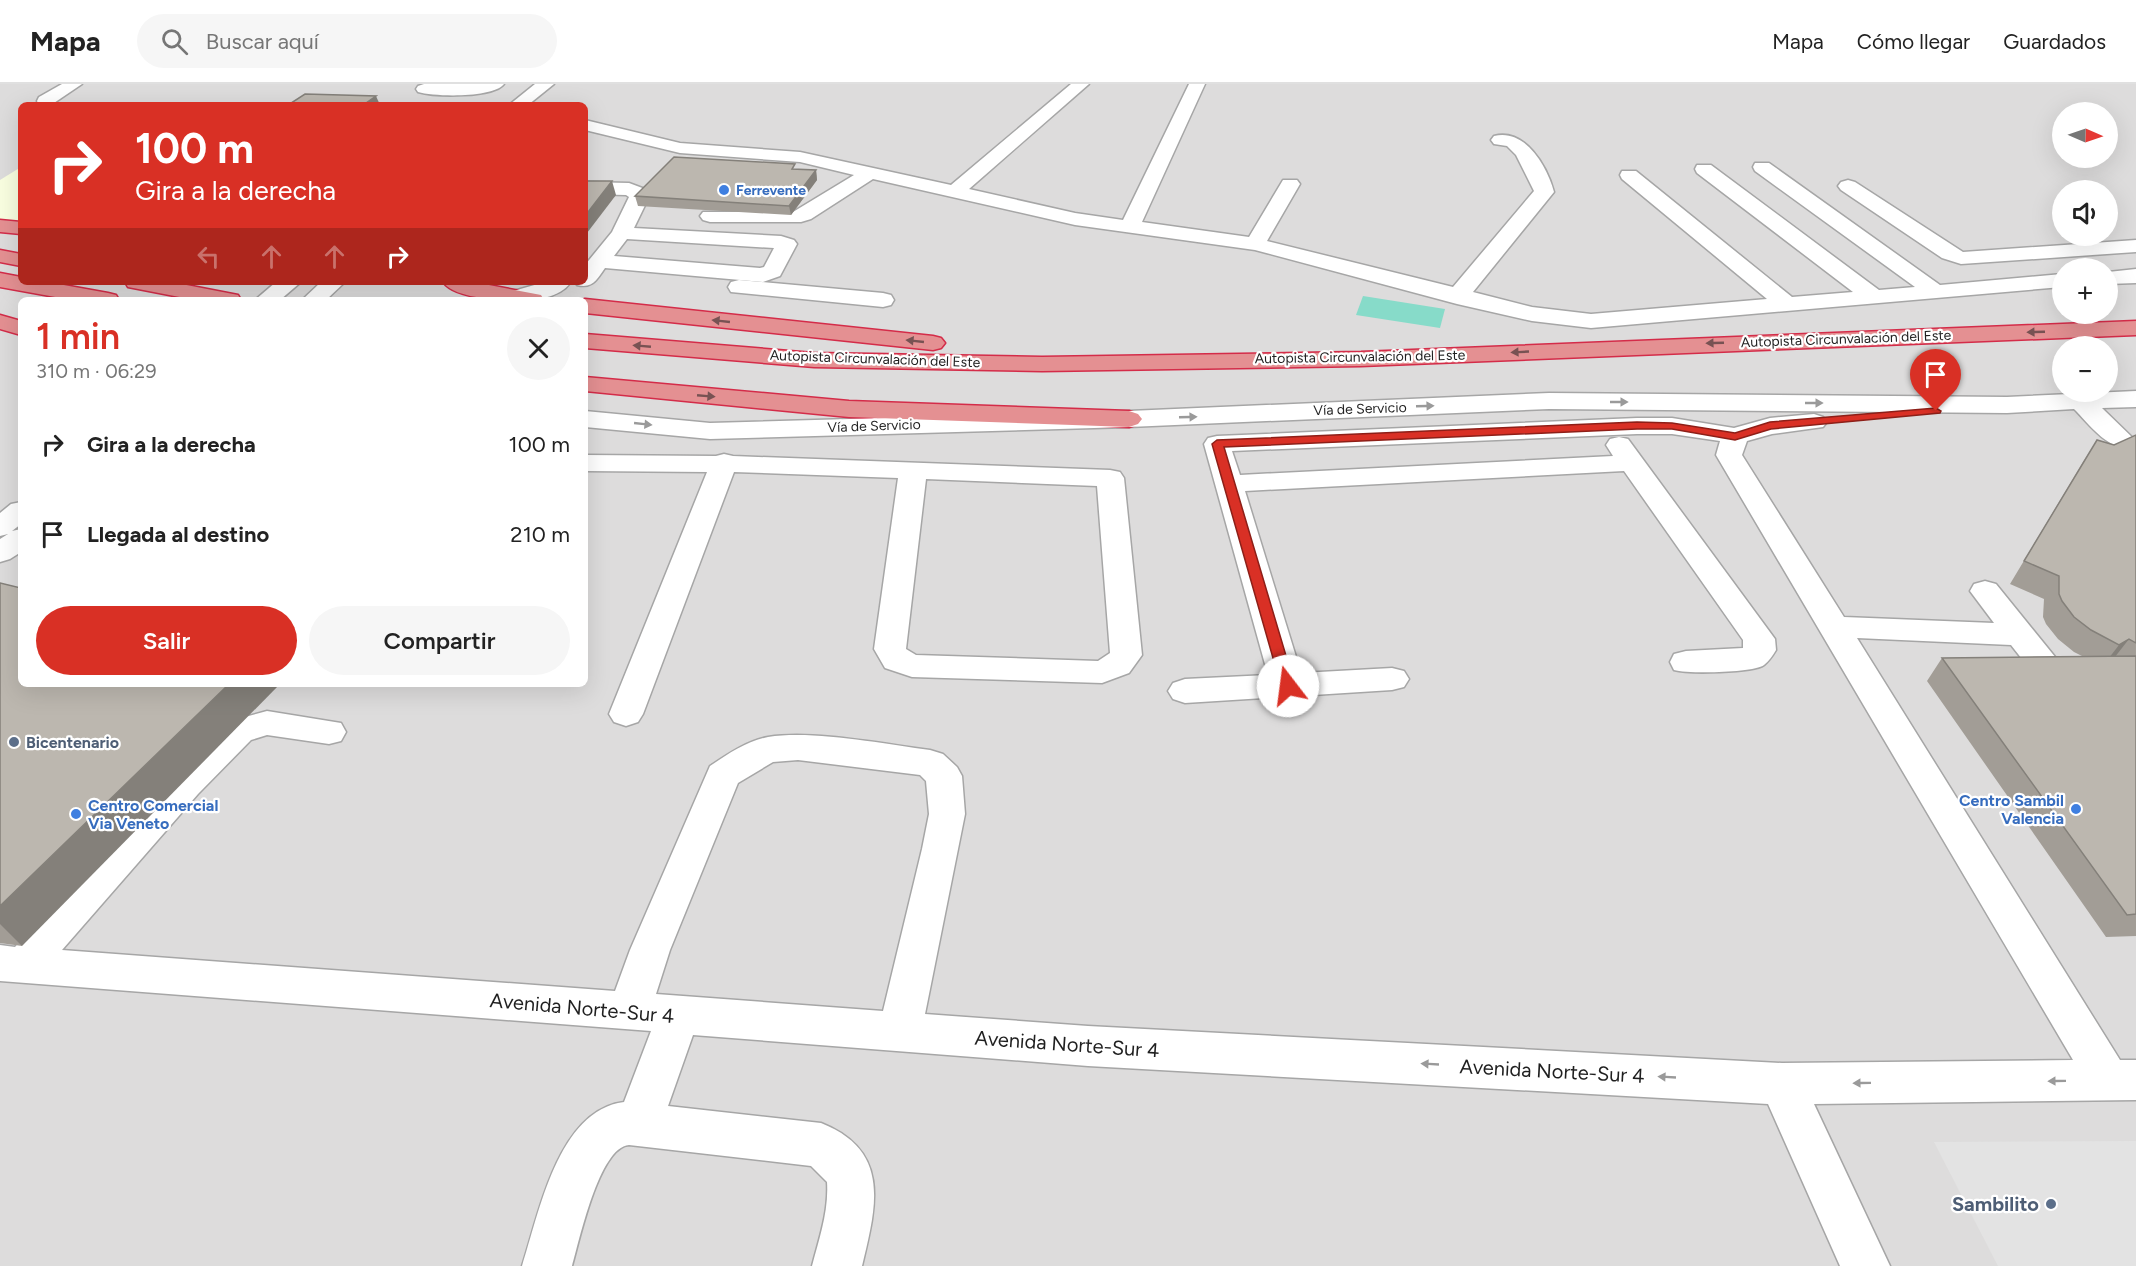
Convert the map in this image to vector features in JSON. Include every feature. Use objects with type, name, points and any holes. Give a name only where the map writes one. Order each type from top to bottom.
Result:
[{"type":"highway","points":[[0,226],[18,228]]},
{"type":"highway","points":[[0,256],[18,259]]},
{"type":"highway","points":[[0,280],[18,283]]},
{"type":"highway","points":[[27,285],[92,297]]},
{"type":"highway","points":[[152,285],[214,297]]},
{"type":"highway","points":[[461,285],[514,297]]},
{"type":"highway","points":[[590,307],[957,345],[1267,359]]},
{"type":"highway","points":[[0,322],[18,327]]},
{"type":"highway","name":"Autopista Circunvalación del Este","points":[[588,341],[814,360],[1042,364],[1361,359],[2136,328]]},
{"type":"highway","points":[[2118,345],[2136,344]]},
{"type":"highway","name":"Autopista Circunvalación del Este","points":[[588,360],[806,379],[1128,382],[1345,378],[1631,368],[2052,347]]},
{"type":"highway","points":[[588,384],[849,409],[1129,419]]},
{"type":"street","points":[[45,101],[74,84]]},
{"type":"street","points":[[424,89],[486,89],[496,84]]},
{"type":"street","points":[[956,191],[1081,84]]},
{"type":"street","points":[[1130,226],[1197,84]]},
{"type":"street","points":[[523,102],[553,88]]},
{"type":"street","points":[[542,102],[553,88]]},
{"type":"street","points":[[588,126],[680,148],[800,157],[1076,219],[1254,244],[1457,297],[1532,314],[1591,321],[2052,283]]},
{"type":"street","points":[[1457,297],[1544,192],[1543,185],[1520,148],[1514,142],[1500,140]]},
{"type":"street","points":[[1762,167],[1936,292]]},
{"type":"street","points":[[1704,169],[1874,297]]},
{"type":"street","points":[[690,216],[794,218],[812,212],[869,173]]},
{"type":"street","points":[[1629,175],[1788,305]]},
{"type":"street","points":[[1254,244],[1290,184]]},
{"type":"street","points":[[1848,186],[1948,254],[1971,258],[2136,246]]},
{"type":"street","points":[[588,188],[629,189],[638,193],[639,197],[621,233],[589,273]]},
{"type":"street","points":[[608,216],[629,189]]},
{"type":"street","points":[[632,214],[655,215]]},
{"type":"street","points":[[621,233],[786,244],[769,273],[724,279]]},
{"type":"street","points":[[1971,258],[2011,285]]},
{"type":"street","points":[[589,273],[724,279],[883,300]]},
{"type":"street","points":[[2118,277],[2136,276]]},
{"type":"street","points":[[270,297],[286,285]]},
{"type":"street","points":[[317,297],[331,285]]},
{"type":"street","points":[[529,297],[555,285]]},
{"type":"street","name":"Vía de Servicio","points":[[2118,400],[2136,399]]},
{"type":"street","name":"Vía de Servicio","points":[[588,419],[710,431],[1129,419],[1549,401],[2007,405],[2081,402]]},
{"type":"street","points":[[2081,402],[2123,441]]},
{"type":"street","points":[[1732,445],[1770,426],[2007,405]]},
{"type":"street","points":[[1288,686],[1217,444],[1672,426],[1732,445],[1835,627],[2123,1081]]},
{"type":"street","points":[[1606,427],[1759,639],[1760,650],[1752,658],[1686,663]]},
{"type":"street","points":[[588,463],[724,462],[1110,478],[1126,655],[1118,665],[1102,672],[912,666],[897,660],[890,650],[913,470]]},
{"type":"street","points":[[626,714],[724,462]]},
{"type":"street","points":[[1230,484],[1631,463]]},
{"type":"street","points":[[10,544],[18,519]]},
{"type":"street","points":[[1985,591],[2056,679]]},
{"type":"street","points":[[1835,627],[2020,635]]},
{"type":"street","points":[[1185,691],[1392,679]]},
{"type":"street","points":[[13,964],[184,784],[239,730],[267,723],[329,732]]},
{"type":"street","points":[[628,1011],[650,950],[723,775],[745,760],[767,750],[798,747],[930,763],[944,776],[946,814],[941,849],[900,1032]]},
{"type":"street","name":"Avenida Norte-Sur 4","points":[[13,964],[1088,1046],[1782,1084],[2123,1081]]},
{"type":"street","points":[[639,1124],[678,1016]]},
{"type":"street","points":[[1782,1084],[1865,1266]]},
{"type":"street","points":[[547,1266],[580,1164],[597,1138],[613,1126],[639,1124],[821,1145],[838,1158],[850,1174],[852,1194],[837,1266]]},
{"type":"shaded area","points":[[0,84],[2136,84],[2136,1266],[0,1266]]},
{"type":"shaded area","points":[[18,169],[18,222],[0,219],[0,180]]},
{"type":"shaded area","points":[[1363,296],[1445,309],[1440,328],[1356,315]]},
{"type":"shaded area","name":"Sambilito","points":[[2136,1141],[2136,1266],[1998,1266],[1934,1142]]},
{"type":"building","points":[[305,94],[376,96],[367,102],[293,102]]},
{"type":"building","points":[[674,157],[795,164],[792,169],[816,170],[789,206],[635,196]]},
{"type":"building","points":[[588,181],[612,181],[588,212]]},
{"type":"building","points":[[2136,435],[2136,643],[2129,639],[2119,645],[2091,630],[2074,617],[2059,594],[2059,576],[2024,561],[2097,440],[2114,445]]},
{"type":"building","name":"Centro Comercial Via Veneto","points":[[0,583],[18,587],[18,687],[226,687],[0,906]]},
{"type":"building","points":[[2136,656],[2136,914],[2127,915],[1942,658]]},
{"type":"place","name":"Ferrevente","points":[[724,190]]},
{"type":"place","name":"Bicentenario","points":[[14,742]]},
{"type":"place","name":"Centro Sambil Valencia","points":[[2076,809]]},
{"type":"place","name":"Centro Comercial Via Veneto","points":[[76,814]]},
{"type":"place","name":"Sambilito","points":[[2051,1204]]},
{"type":"route","points":[[1288,686],[1217,444],[1637,426],[1672,426],[1735,436],[1770,426],[1936,411]]}]
